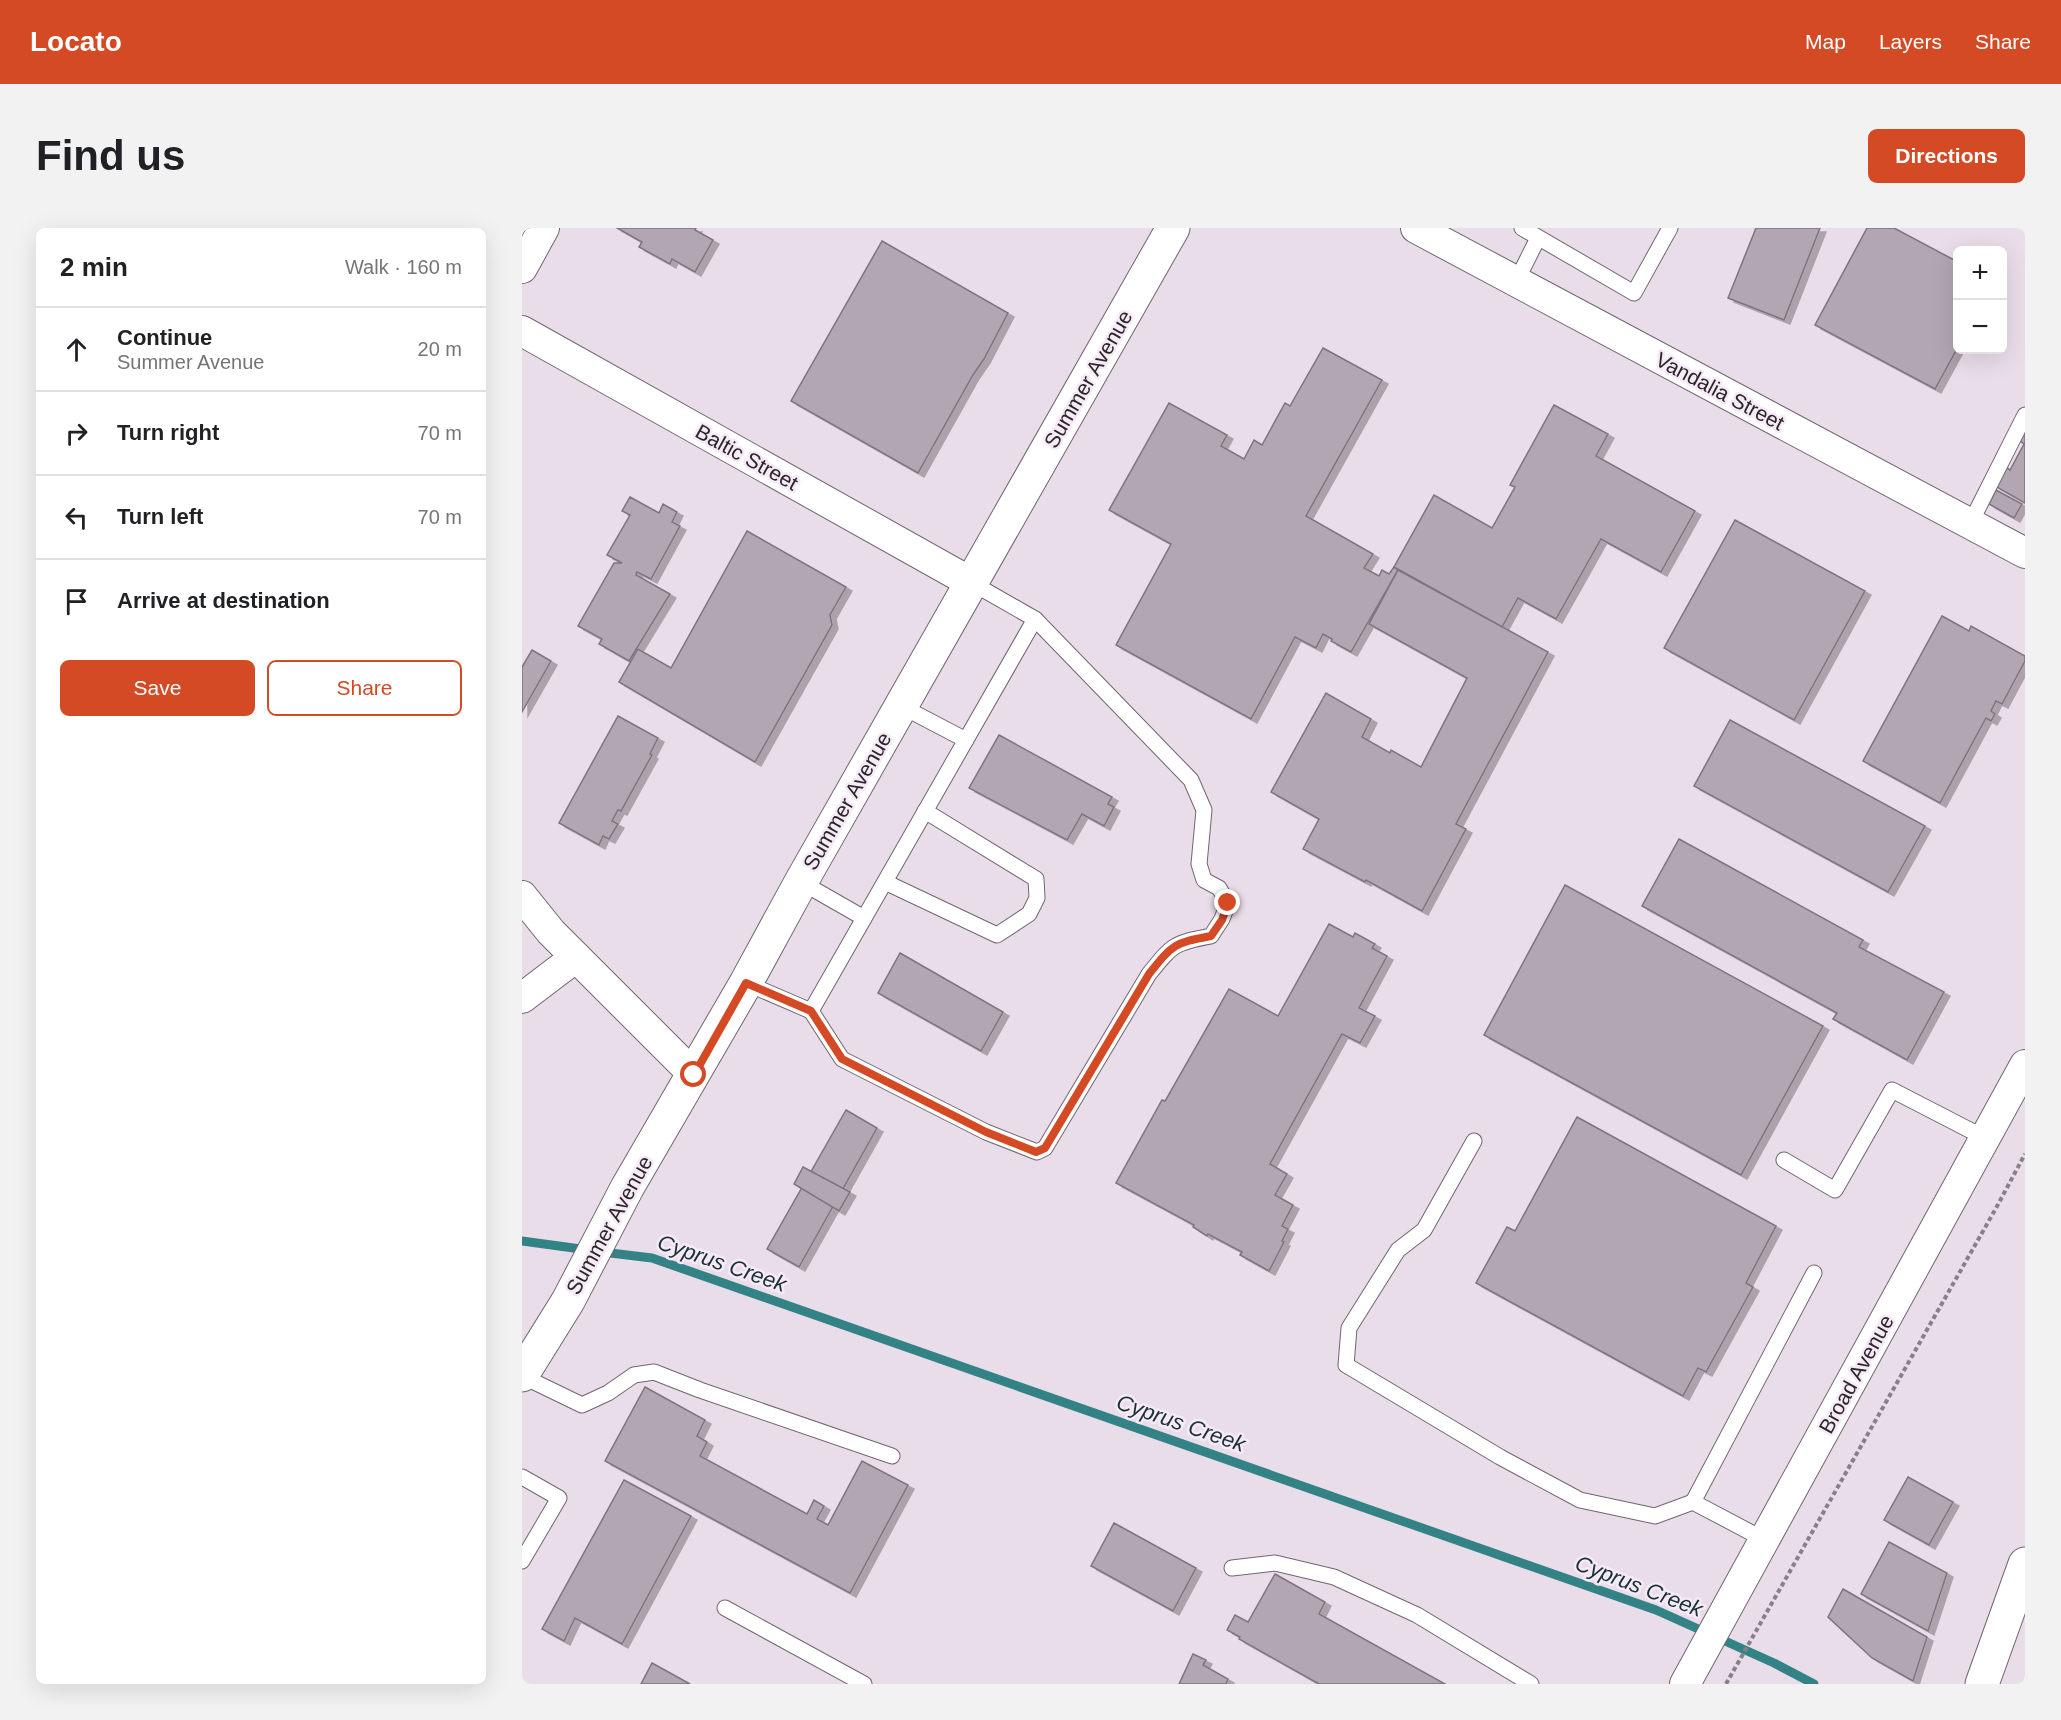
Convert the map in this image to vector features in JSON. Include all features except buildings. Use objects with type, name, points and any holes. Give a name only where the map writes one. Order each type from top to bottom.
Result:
[{"type":"main road","name":"Summer Avenue","points":[[522,1375],[568,1301],[627,1188],[694,1075],[801,882],[1173,228]]},
{"type":"main road","points":[[1982,1684],[2025,1564]]},
{"type":"street","points":[[522,268],[544,228]]},
{"type":"street","name":"Vandalia Street","points":[[1416,228],[2025,553]]},
{"type":"street","name":"Baltic Street","points":[[522,331],[972,583]]},
{"type":"street","points":[[522,896],[551,932],[694,1075]]},
{"type":"street","points":[[522,998],[576,957]]},
{"type":"street","name":"Broad Avenue","points":[[1687,1681],[2025,1065]]},
{"type":"lane","points":[[1522,228],[1634,293],[1670,228]]},
{"type":"lane","points":[[1516,282],[1539,238]]},
{"type":"lane","points":[[1970,524],[2025,415]]},
{"type":"lane","points":[[746,983],[811,1011],[842,1059],[986,1132],[1036,1152],[1045,1148],[1149,974],[1167,952],[1180,942],[1211,936],[1222,920],[1228,903],[1219,888],[1204,880],[1199,864],[1204,810],[1191,780],[1035,619],[972,583]]},
{"type":"lane","points":[[811,1011],[1035,619]]},
{"type":"lane","points":[[901,706],[966,740]]},
{"type":"lane","points":[[885,882],[997,935],[1029,914],[1037,898],[1036,879],[925,811]]},
{"type":"lane","points":[[801,882],[864,918]]},
{"type":"lane","points":[[1784,1160],[1835,1190],[1892,1090],[1985,1138]]},
{"type":"lane","points":[[1474,1141],[1424,1230],[1398,1250],[1349,1328],[1346,1365],[1500,1457],[1580,1500],[1655,1516],[1693,1502],[1814,1273]]},
{"type":"lane","points":[[522,1375],[582,1406],[608,1393],[634,1375],[654,1372],[892,1456]]},
{"type":"lane","points":[[522,1477],[559,1498],[522,1561]]},
{"type":"lane","points":[[1693,1502],[1765,1540]]},
{"type":"lane","points":[[1232,1568],[1275,1563],[1334,1577],[1417,1615],[1531,1684]]},
{"type":"lane","points":[[725,1608],[864,1684]]},
{"type":"path","points":[[1726,1684],[2025,1154]]},
{"type":"waterway","name":"Cyprus Creek","points":[[522,1241],[588,1250]]},
{"type":"waterway","name":"Cyprus Creek","points":[[602,1252],[652,1258],[1656,1610],[1774,1663],[1814,1684]]},
{"type":"route","points":[[694,1075],[746,983],[811,1011],[842,1059],[986,1132],[1036,1152],[1045,1148],[1149,974],[1167,952],[1180,942],[1211,936],[1222,920],[1228,903]]}]
